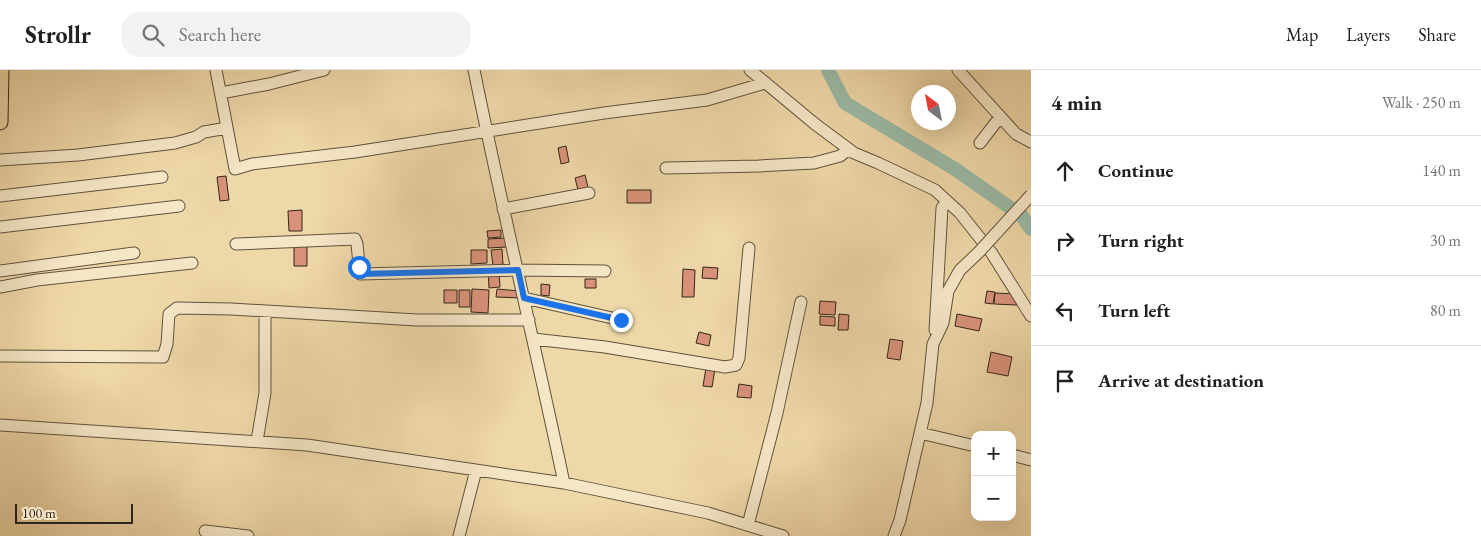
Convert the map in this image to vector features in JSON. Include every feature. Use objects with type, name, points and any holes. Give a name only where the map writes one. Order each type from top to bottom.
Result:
[{"type":"main road","points":[[0,122],[1,70]]},
{"type":"street","points":[[216,70],[235,168],[252,164],[355,152],[604,113],[708,100],[765,83]]},
{"type":"street","points":[[221,93],[270,84],[324,70]]},
{"type":"street","points":[[474,70],[564,482]]},
{"type":"street","points":[[750,70],[815,124],[854,153],[935,190],[960,213],[992,252],[1031,316]]},
{"type":"street","points":[[958,70],[1016,134],[1031,142]]},
{"type":"street","points":[[980,143],[1000,117]]},
{"type":"street","points":[[0,160],[78,155],[175,143],[196,137],[204,132],[227,128]]},
{"type":"street","points":[[666,168],[814,163],[840,156],[849,149]]},
{"type":"street","points":[[0,196],[162,177]]},
{"type":"street","points":[[504,209],[589,193]]},
{"type":"street","points":[[934,344],[943,323],[948,291],[960,270],[1031,195]]},
{"type":"street","points":[[894,536],[900,520],[927,403],[937,307],[942,208],[947,201]]},
{"type":"street","points":[[0,226],[179,206]]},
{"type":"street","points":[[236,244],[355,239],[360,274],[518,270],[605,271]]},
{"type":"street","points":[[533,339],[605,347],[725,367],[736,365],[739,358],[749,248]]},
{"type":"street","points":[[0,271],[134,253]]},
{"type":"street","points":[[0,287],[37,280],[192,263]]},
{"type":"street","points":[[524,298],[621,320]]},
{"type":"street","points":[[748,525],[801,302]]},
{"type":"street","points":[[0,356],[163,357],[167,344],[169,314],[177,308],[417,320],[529,320]]},
{"type":"street","points":[[257,442],[265,393],[265,311]]},
{"type":"street","points":[[0,425],[307,445],[564,482],[708,513],[783,536]]},
{"type":"street","points":[[920,433],[971,445]]},
{"type":"street","points":[[1016,457],[1031,460]]},
{"type":"street","points":[[459,536],[476,470]]},
{"type":"street","points":[[205,531],[248,536]]},
{"type":"building","points":[[566,146],[569,162],[561,164],[558,148]]},
{"type":"building","points":[[585,175],[588,187],[578,190],[575,178]]},
{"type":"building","points":[[226,176],[229,200],[220,201],[217,177]]},
{"type":"building","points":[[627,190],[651,190],[651,203],[627,203]]},
{"type":"building","points":[[302,210],[302,231],[289,231],[288,211]]},
{"type":"building","points":[[501,230],[501,237],[488,238],[487,231]]},
{"type":"building","points":[[506,238],[507,247],[488,248],[488,239]]},
{"type":"building","points":[[294,246],[307,246],[307,266],[294,266]]},
{"type":"building","points":[[502,249],[503,264],[493,266],[491,250]]},
{"type":"building","points":[[471,250],[487,250],[487,263],[471,264]]},
{"type":"building","points":[[703,267],[718,268],[717,279],[702,278]]},
{"type":"building","points":[[683,269],[695,270],[694,297],[682,297]]},
{"type":"building","points":[[488,271],[499,271],[500,287],[489,288]]},
{"type":"building","points":[[585,279],[596,279],[596,288],[585,288]]},
{"type":"building","points":[[541,284],[550,285],[549,296],[541,295]]},
{"type":"building","points":[[472,289],[489,290],[488,313],[471,312]]},
{"type":"building","points":[[497,289],[520,291],[520,298],[496,297]]},
{"type":"building","points":[[444,290],[457,290],[457,303],[444,303]]},
{"type":"building","points":[[459,290],[470,290],[470,307],[459,307]]},
{"type":"building","points":[[987,291],[995,292],[993,304],[985,303]]},
{"type":"building","points":[[995,293],[1018,294],[1017,305],[994,304]]},
{"type":"building","points":[[820,301],[836,302],[835,315],[819,314]]},
{"type":"building","points":[[839,314],[849,315],[848,330],[838,330]]},
{"type":"building","points":[[957,314],[982,319],[979,331],[955,326]]},
{"type":"building","points":[[820,316],[835,317],[835,326],[820,325]]},
{"type":"building","points":[[699,332],[711,335],[709,346],[696,343]]},
{"type":"building","points":[[890,339],[903,341],[900,360],[887,358]]},
{"type":"building","points":[[991,352],[1012,357],[1008,376],[987,372]]},
{"type":"building","points":[[706,368],[715,369],[712,387],[703,386]]},
{"type":"building","points":[[739,384],[752,386],[751,398],[737,397]]},
{"type":"waterway","points":[[828,70],[845,103],[955,169],[1022,216],[1031,229]]},
{"type":"route","points":[[359,267],[360,274],[518,270],[524,298],[621,320]]}]
